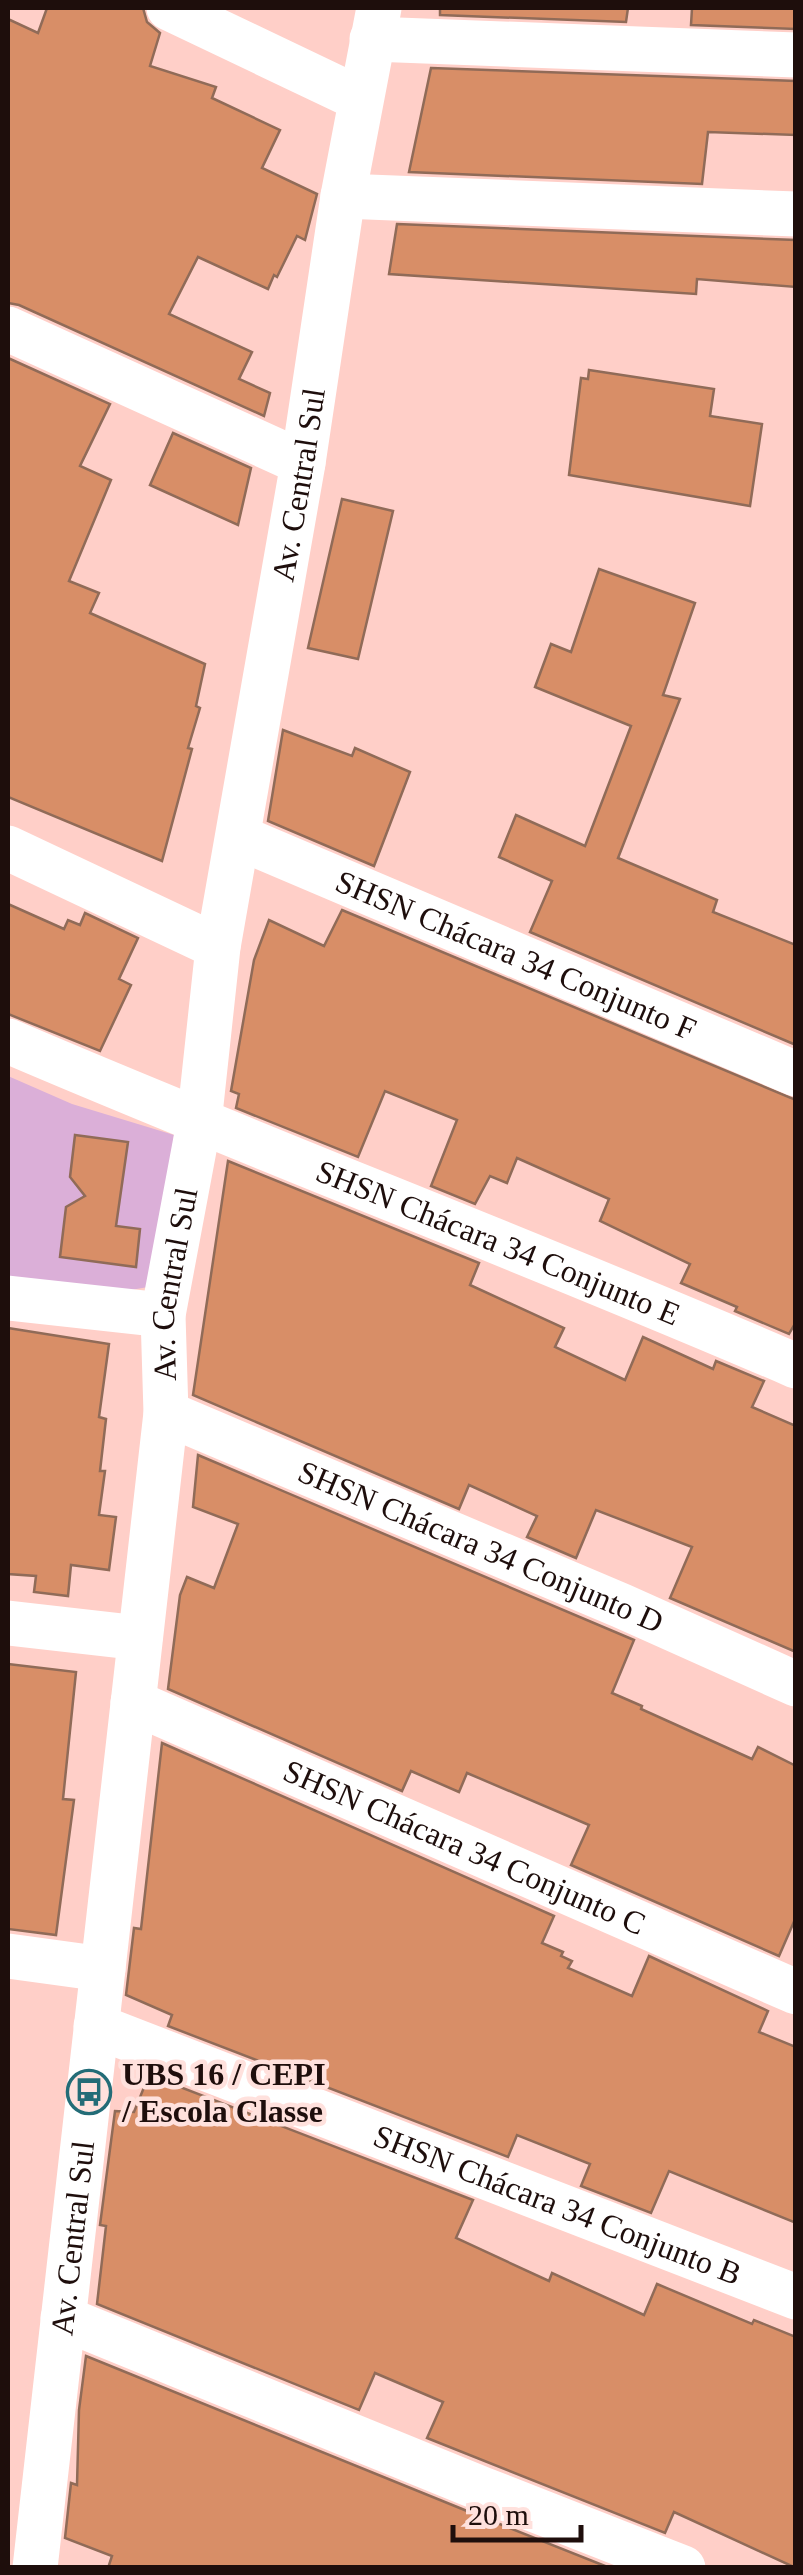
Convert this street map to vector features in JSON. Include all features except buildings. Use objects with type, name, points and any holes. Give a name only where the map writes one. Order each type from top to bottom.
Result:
[{"type":"street","points":[[168,8],[360,99]]},
{"type":"street","points":[[375,24],[796,55]]},
{"type":"street","name":"Av. Central Sul","points":[[35,2568],[166,1413],[163,1316],[199,1124],[218,947],[375,24]]},
{"type":"street","points":[[343,196],[796,214]]},
{"type":"street","points":[[8,329],[303,462]]},
{"type":"street","name":"SHSN Chácara 34 Conjunto F","points":[[238,836],[796,1074]]},
{"type":"street","points":[[8,848],[218,947]]},
{"type":"street","name":"SHSN Chácara 34 Conjunto E","points":[[8,1042],[199,1124],[796,1366]]},
{"type":"street","points":[[8,1298],[163,1316]]},
{"type":"street","name":"SHSN Chácara 34 Conjunto D","points":[[166,1413],[796,1684]]},
{"type":"street","points":[[8,1623],[140,1638]]},
{"type":"street","name":"SHSN Chácara 34 Conjunto C","points":[[133,1702],[796,1992]]},
{"type":"street","points":[[8,1956],[103,1968]]},
{"type":"street","name":"SHSN Chácara 34 Conjunto B","points":[[96,2026],[796,2297]]},
{"type":"street","points":[[63,2318],[683,2568]]},
{"type":"shaded area","points":[[8,1076],[72,1104],[174,1135],[154,1286],[119,1292],[8,1277]]},
{"type":"place","name":"UBS 16 / CEPI / Escola Classe","points":[[89,2092]]}]
